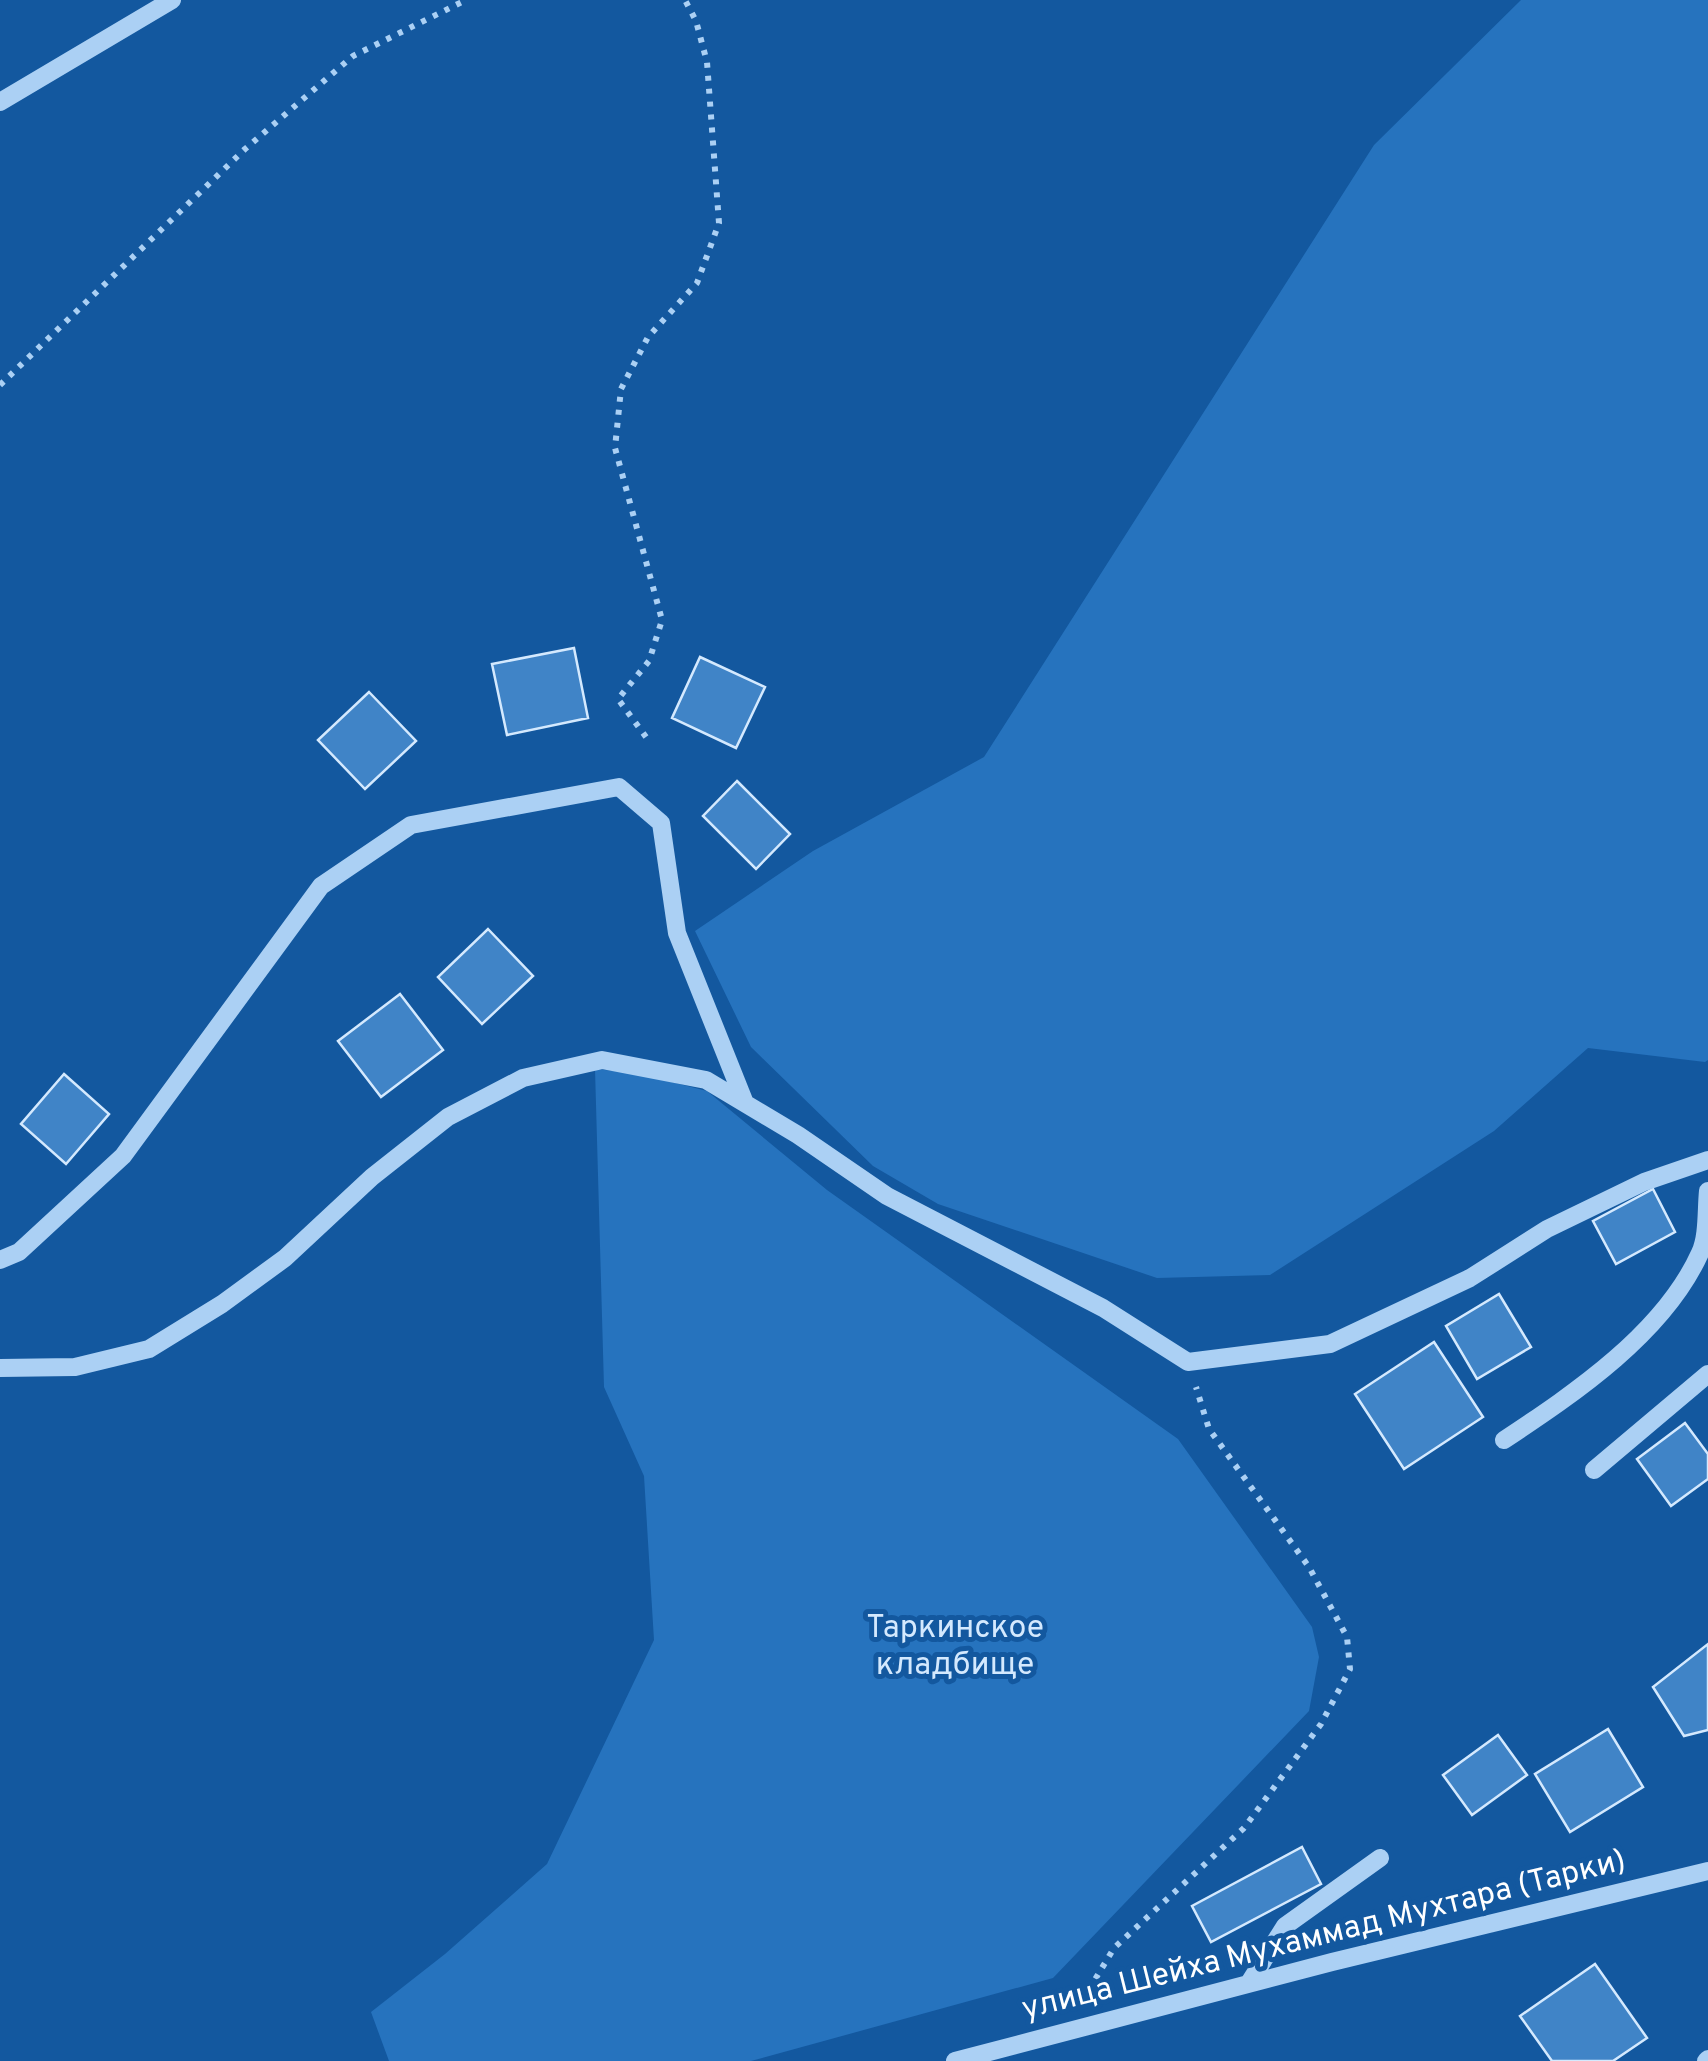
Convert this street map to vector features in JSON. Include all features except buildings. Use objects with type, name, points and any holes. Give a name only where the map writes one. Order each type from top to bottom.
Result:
[{"type":"street","points":[[0,102],[172,0]]},
{"type":"street","points":[[0,1260],[19,1252],[123,1156],[321,886],[411,826],[619,787],[661,822],[677,934],[745,1103]]},
{"type":"street","points":[[0,1368],[75,1367],[149,1349],[286,1258],[372,1177],[448,1117],[523,1078],[602,1060],[706,1080],[798,1135],[886,1196],[1102,1308],[1188,1362],[1330,1344],[1470,1278],[1548,1229],[1644,1182],[1708,1160]]},
{"type":"street","points":[[1504,1440],[1583,1387],[1660,1315],[1702,1250],[1708,1191]]},
{"type":"street","points":[[1594,1470],[1708,1374]]},
{"type":"street","points":[[1249,1984],[1285,1926],[1380,1858]]},
{"type":"street","name":"улица Шейха Мухаммад Мухтара (Тарки)","points":[[954,2061],[1708,1871]]},
{"type":"path","points":[[0,384],[245,149],[354,56],[466,0]]},
{"type":"path","points":[[646,737],[618,699],[649,661],[662,620],[615,448],[620,390],[648,337],[697,283],[720,223],[707,62],[696,21],[685,0]]},
{"type":"path","points":[[1063,2032],[1114,1948],[1244,1828],[1321,1724],[1350,1669],[1347,1638],[1309,1566],[1209,1429],[1188,1362]]},
{"type":"green space","points":[[1521,0],[1708,0],[1708,1060],[1588,1048],[1494,1131],[1270,1275],[1157,1278],[938,1204],[873,1166],[751,1047],[695,931],[813,851],[984,757],[1374,145]]},
{"type":"green space","name":"Таркинское кладбище","points":[[595,1069],[636,1073],[707,1091],[827,1190],[1178,1439],[1312,1627],[1319,1657],[1309,1711],[1053,1978],[751,2061],[389,2061],[371,2012],[445,1954],[547,1864],[654,1640],[644,1476],[604,1387]]}]
